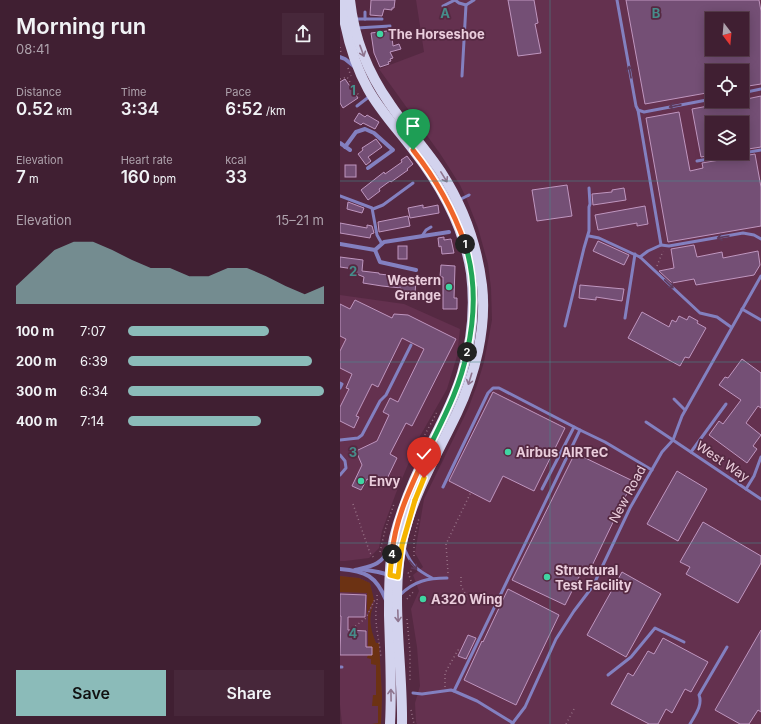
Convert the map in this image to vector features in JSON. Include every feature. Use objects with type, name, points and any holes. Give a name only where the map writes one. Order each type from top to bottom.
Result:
[{"type":"main road","points":[[341,0],[348,37],[360,71],[372,95],[423,162],[449,204],[466,249],[471,271],[473,294],[470,334],[462,374],[451,403],[410,488],[402,510],[389,608],[386,664],[390,724]]},
{"type":"main road","points":[[350,0],[354,23],[366,61],[379,87],[396,113],[439,169],[457,200],[473,243],[481,282],[482,314],[479,345],[470,378],[462,401],[414,502],[398,542]]},
{"type":"main road","points":[[394,576],[402,598],[404,721]]},
{"type":"street","points":[[341,55],[360,71]]},
{"type":"street","points":[[345,147],[356,132],[365,129],[374,133],[393,150],[368,168]]},
{"type":"street","points":[[340,143],[350,150]]},
{"type":"street","points":[[375,250],[384,242],[449,232]]},
{"type":"street","points":[[340,244],[375,250]]},
{"type":"street","points":[[375,250],[380,262],[416,270]]},
{"type":"street","points":[[357,570],[374,565],[381,561],[398,542]]},
{"type":"street","points":[[340,569],[378,572],[394,576]]},
{"type":"street","points":[[357,570],[375,580],[381,588],[389,608]]},
{"type":"lane","points":[[443,6],[455,0],[466,5],[474,0]]},
{"type":"lane","points":[[618,0],[661,245]]},
{"type":"lane","points":[[462,76],[466,5]]},
{"type":"lane","points":[[365,12],[365,18]]},
{"type":"lane","points":[[354,23],[365,18],[382,18]]},
{"type":"lane","points":[[354,23],[390,26]]},
{"type":"lane","points":[[749,92],[761,89]]},
{"type":"lane","points":[[356,106],[372,95]]},
{"type":"lane","points":[[638,110],[644,112],[705,100]]},
{"type":"lane","points":[[362,101],[364,105]]},
{"type":"lane","points":[[697,161],[761,150]]},
{"type":"lane","points":[[373,209],[383,205],[413,183]]},
{"type":"lane","points":[[565,326],[588,236],[590,204],[589,188]]},
{"type":"lane","points":[[457,200],[469,195]]},
{"type":"lane","points":[[340,196],[373,209]]},
{"type":"lane","points":[[373,209],[377,235],[382,244]]},
{"type":"lane","points":[[422,236],[426,230],[431,227]]},
{"type":"lane","points":[[640,257],[648,251],[661,245],[666,246],[743,233],[754,235],[761,239]]},
{"type":"lane","points":[[588,236],[599,238],[640,257],[700,313],[717,317],[732,327]]},
{"type":"lane","points":[[625,318],[635,254]]},
{"type":"lane","name":"New Road","points":[[513,724],[525,707],[556,639],[574,611],[593,586],[630,508],[662,452],[673,440],[685,410],[761,276]]},
{"type":"lane","points":[[742,309],[761,320]]},
{"type":"lane","points":[[340,440],[358,438],[362,435],[380,401],[386,395],[411,345]]},
{"type":"lane","points":[[340,383],[342,384],[340,388]]},
{"type":"lane","points":[[443,487],[488,392],[493,388],[499,388],[605,442],[652,470]]},
{"type":"lane","points":[[674,399],[685,410]]},
{"type":"lane","points":[[691,452],[726,404]]},
{"type":"lane","name":"West Way","points":[[646,422],[761,499]]},
{"type":"lane","points":[[542,489],[574,427]]},
{"type":"lane","points":[[454,691],[580,430]]},
{"type":"lane","points":[[340,455],[346,465],[346,468],[340,475]]},
{"type":"lane","points":[[746,489],[754,476],[761,457]]},
{"type":"lane","points":[[398,542],[416,568],[432,578]]},
{"type":"lane","points":[[402,598],[408,587],[412,584],[432,578],[448,578]]},
{"type":"lane","points":[[608,675],[631,657],[655,628],[684,642]]},
{"type":"lane","points":[[690,724],[700,705],[699,695],[727,647]]},
{"type":"lane","points":[[413,693],[422,694],[454,691],[477,701],[513,724]]},
{"type":"lane","points":[[482,710],[485,706]]},
{"type":"path","points":[[340,46],[341,55]]},
{"type":"path","points":[[340,79],[347,77],[352,88],[362,101]]},
{"type":"path","points":[[655,270],[659,258],[666,246]]},
{"type":"path","points":[[420,445],[426,430],[438,409]]},
{"type":"path","points":[[448,578],[446,544],[471,492]]},
{"type":"path","points":[[353,504],[370,553],[374,558],[380,551],[385,530],[395,503]]},
{"type":"path","points":[[460,577],[461,586],[467,597],[481,601],[491,601],[496,604]]},
{"type":"path","points":[[376,593],[378,600],[376,614],[377,633],[386,664]]},
{"type":"path","points":[[402,598],[406,604]]},
{"type":"path","points":[[350,630],[350,628],[353,628],[366,618],[374,601],[378,600]]},
{"type":"path","points":[[406,616],[410,652],[410,684]]},
{"type":"path","points":[[445,691],[445,673],[458,650],[461,651]]},
{"type":"path","points":[[411,706],[414,724]]},
{"type":"path","points":[[566,724],[574,709]]},
{"type":"shaded area","points":[[416,0],[761,0],[761,724],[417,724],[415,703],[420,686],[417,647],[411,609],[419,591],[413,575],[423,567],[415,553],[424,499],[468,409],[477,385],[484,362],[492,320],[491,288],[488,264],[478,228],[460,185],[441,155],[379,69],[424,52]]},
{"type":"shaded area","points":[[340,295],[404,304],[460,329],[457,356],[447,389],[420,436],[382,531],[379,548],[369,558],[345,561],[340,561]]},
{"type":"shaded area","points":[[340,576],[359,578],[370,583],[374,603],[370,614],[371,632],[376,643],[379,643],[382,696],[381,724],[342,724],[340,705]]},
{"type":"shaded area","points":[[340,576],[359,578],[370,583],[374,600],[367,614],[367,593],[340,592]]},
{"type":"shaded area","points":[[374,603],[370,623],[376,643],[379,643],[382,696],[381,724],[372,724],[378,723],[378,706],[372,706],[373,695],[376,695],[376,665],[371,664],[371,659],[367,658],[368,655],[372,654],[372,648],[368,647],[368,615]]},
{"type":"building","points":[[371,0],[395,0],[394,8],[392,8],[392,10],[384,9],[382,16],[370,15]]},
{"type":"building","points":[[508,0],[534,0],[538,23],[535,24],[541,53],[518,56]]},
{"type":"building","points":[[626,0],[759,0],[761,11],[761,84],[749,86],[749,64],[705,64],[705,93],[645,104]]},
{"type":"building","points":[[391,29],[393,46],[399,44],[401,49],[390,52],[393,58],[388,62],[389,64],[380,67],[374,53],[371,33]]},
{"type":"building","points":[[345,79],[358,98],[343,108],[340,103],[340,82]]},
{"type":"building","points":[[761,96],[761,147],[749,149],[749,116],[705,116],[705,156],[701,157],[692,109],[705,107],[705,108],[749,108],[749,99]]},
{"type":"building","points":[[679,112],[690,171],[703,168],[702,163],[720,160],[749,160],[749,155],[755,154],[761,187],[761,226],[668,242],[646,118]]},
{"type":"building","points":[[359,113],[365,117],[367,115],[379,122],[375,129],[363,123],[361,125],[354,121]]},
{"type":"building","points":[[376,139],[382,147],[368,157],[371,161],[366,165],[358,154],[363,150],[362,148]]},
{"type":"building","points":[[407,156],[413,164],[407,169],[408,170],[379,189],[380,191],[368,200],[361,190],[384,172],[385,174],[402,162],[401,160]]},
{"type":"building","points":[[345,165],[356,165],[356,177],[345,177]]},
{"type":"building","points":[[567,185],[572,216],[537,221],[532,190]]},
{"type":"building","points":[[624,188],[626,200],[593,205],[592,194],[612,192],[612,190]]},
{"type":"building","points":[[348,202],[364,208],[362,213],[347,209]]},
{"type":"building","points":[[423,205],[423,208],[438,205],[439,213],[410,218],[408,208]]},
{"type":"building","points":[[645,206],[648,224],[637,226],[637,223],[598,230],[595,215]]},
{"type":"building","points":[[408,216],[410,226],[379,232],[378,222]]},
{"type":"building","points":[[340,223],[367,228],[367,225],[372,226],[374,233],[371,234],[370,238],[340,233]]},
{"type":"building","points":[[444,237],[444,240],[451,239],[454,253],[442,254],[441,246],[439,247],[438,238]]},
{"type":"building","points":[[598,241],[629,255],[624,265],[593,251]]},
{"type":"building","points":[[694,245],[697,257],[722,252],[723,258],[758,251],[760,265],[754,275],[696,285],[694,279],[672,283],[659,271],[674,268],[671,249]]},
{"type":"building","points":[[398,246],[407,246],[407,259],[398,259]]},
{"type":"building","points":[[340,257],[363,260],[362,271],[397,276],[397,281],[416,281],[415,293],[401,293],[401,288],[363,283],[364,277],[354,273],[354,269],[340,267]]},
{"type":"building","name":"Western Grange","points":[[441,265],[455,266],[454,298],[457,298],[457,309],[443,309],[443,277],[440,277]]},
{"type":"building","points":[[580,285],[624,289],[622,301],[596,297],[596,300],[579,298]]},
{"type":"building","points":[[355,300],[392,318],[394,314],[408,315],[456,339],[412,426],[406,423],[390,454],[397,458],[383,487],[367,479],[361,490],[352,486],[362,465],[356,451],[377,441],[389,415],[383,412],[390,398],[398,402],[424,349],[402,338],[378,387],[372,384],[356,416],[359,417],[354,428],[340,421],[340,407],[349,389],[346,388],[352,374],[340,368],[340,351],[346,339],[340,336],[340,304],[350,309]]},
{"type":"building","points":[[642,312],[669,327],[672,320],[676,322],[679,316],[687,320],[689,316],[706,328],[689,358],[685,357],[680,366],[628,338]]},
{"type":"building","points":[[742,359],[761,373],[761,408],[758,406],[746,423],[761,435],[753,446],[757,449],[747,463],[709,435],[719,421],[723,424],[741,400],[719,385],[725,377],[728,378]]},
{"type":"building","name":"Airbus AIRTeC","points":[[493,392],[565,428],[534,491],[503,476],[490,502],[449,481]]},
{"type":"building","points":[[575,453],[633,481],[588,574],[582,571],[565,605],[512,580]]},
{"type":"building","points":[[677,471],[707,489],[678,541],[647,524]]},
{"type":"building","points":[[703,522],[761,556],[761,563],[738,603],[686,574],[690,567],[680,562]]},
{"type":"building","points":[[622,572],[661,594],[626,657],[587,635]]},
{"type":"building","points":[[508,589],[559,615],[516,705],[464,680]]},
{"type":"building","points":[[340,594],[366,595],[365,617],[348,617],[348,630],[366,631],[366,647],[372,647],[372,655],[340,655]]},
{"type":"building","points":[[761,630],[761,712],[758,710],[749,724],[740,724],[715,710]]},
{"type":"building","points":[[468,635],[476,638],[466,659],[458,656]]},
{"type":"building","points":[[663,638],[708,662],[691,692],[685,689],[672,713],[666,709],[658,724],[649,724],[611,704],[628,673],[633,676],[648,651],[654,654]]},
{"type":"place","name":"The Horseshoe","points":[[380,34]]},
{"type":"place","name":"Western Grange","points":[[449,287]]},
{"type":"place","name":"Airbus AIRTeC","points":[[508,452]]},
{"type":"place","name":"Envy","points":[[361,481]]},
{"type":"place","name":"Structural Test Facility","points":[[547,577]]},
{"type":"place","name":"A320 Wing","points":[[423,599]]},
{"type":"route","points":[[413,150],[431,173],[443,193],[460,229],[471,271],[473,294],[472,313],[469,342],[462,374],[451,403],[417,472],[402,510],[392,548],[390,575],[398,577],[403,539],[414,502],[424,478]]}]
